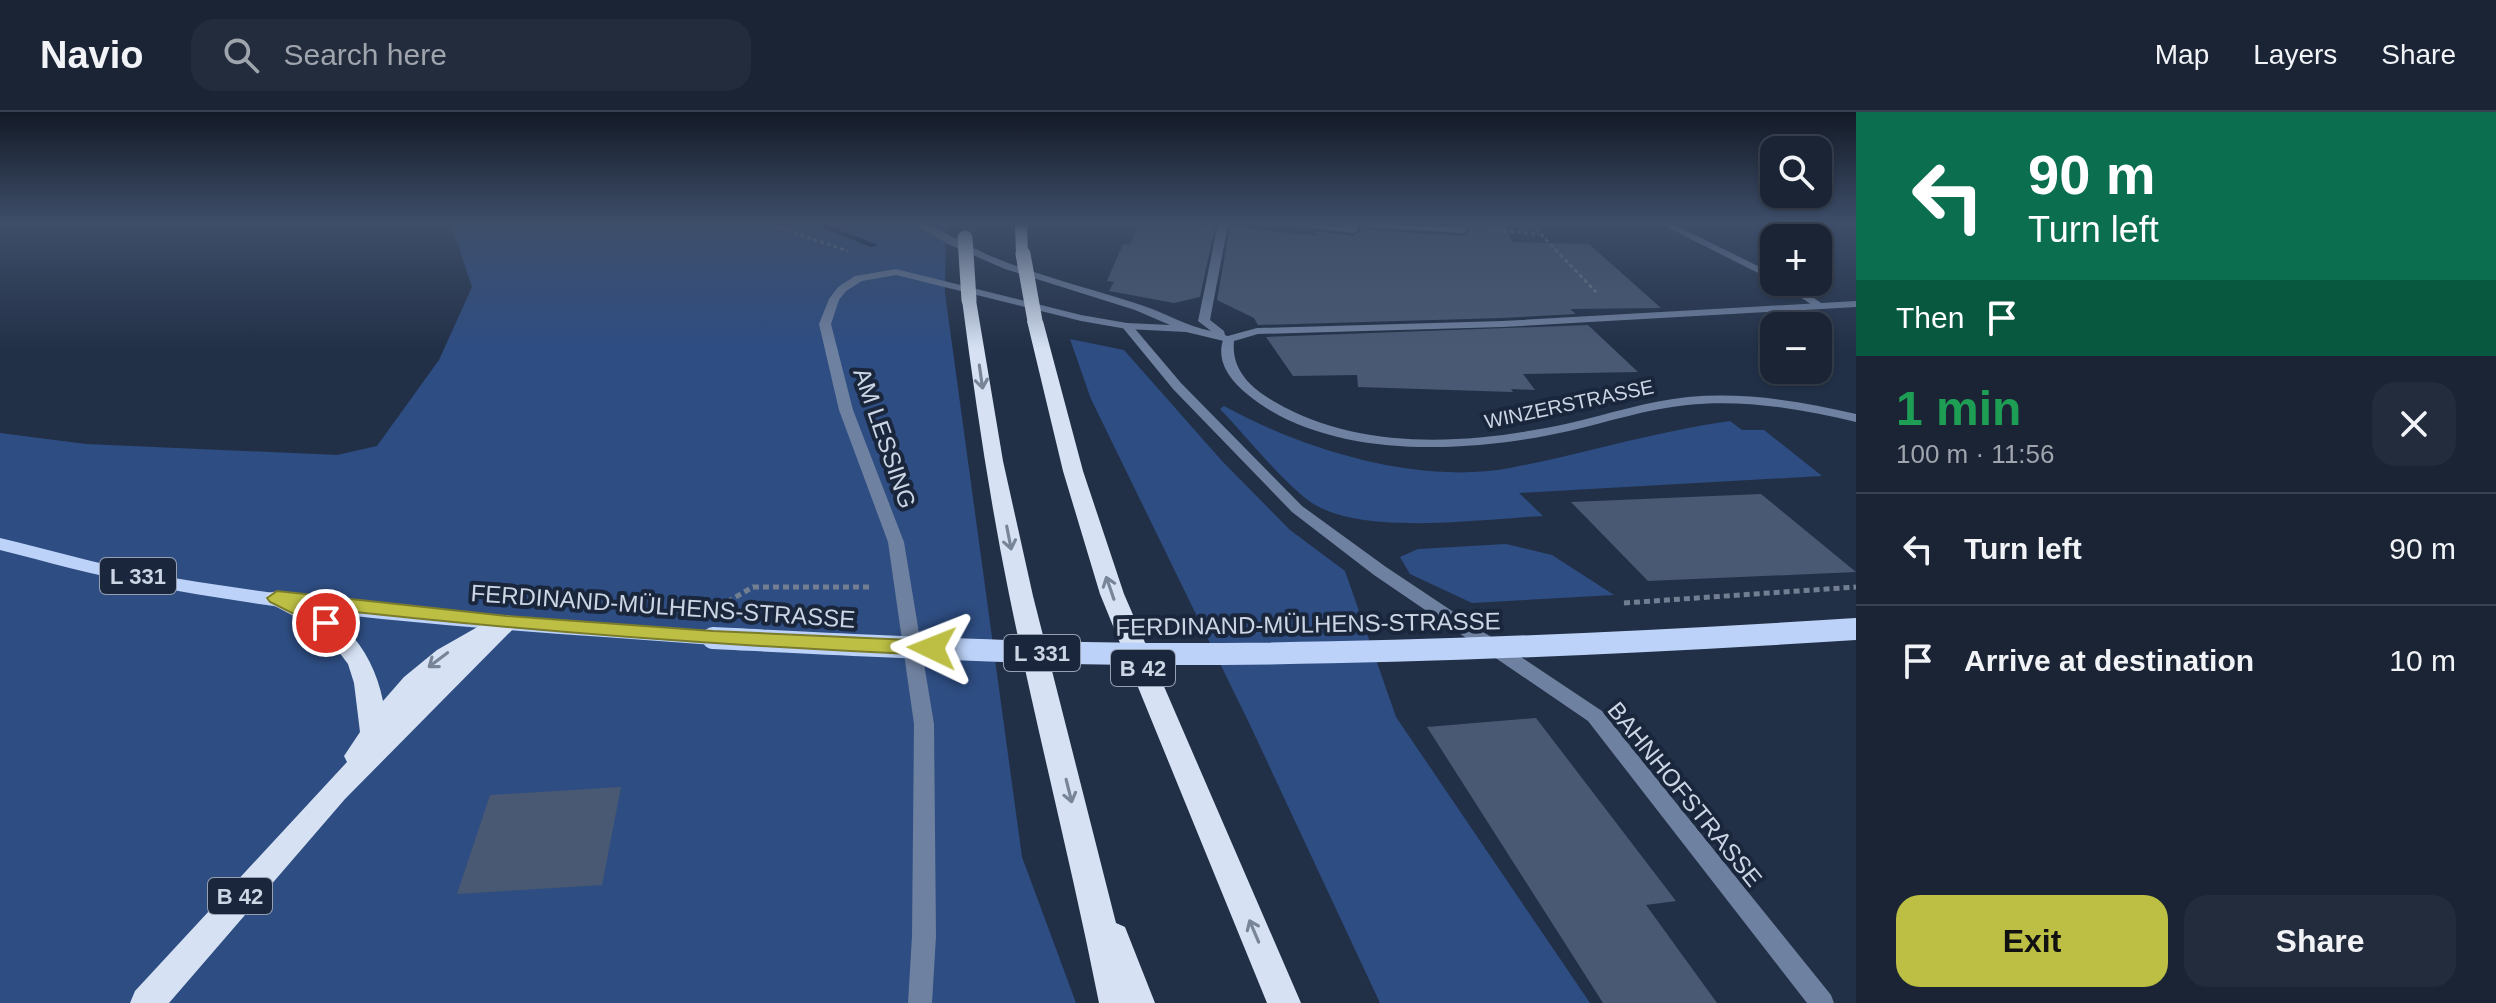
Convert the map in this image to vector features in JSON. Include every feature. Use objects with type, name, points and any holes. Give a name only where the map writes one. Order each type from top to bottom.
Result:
[{"type":"highway","points":[[967,266],[969,300],[993,461],[1021,596],[1089,872],[1116,1003]]},
{"type":"highway","name":"B 42","points":[[1025,266],[1035,321],[1073,471],[1112,594],[1284,1003]]},
{"type":"highway","points":[[277,598],[312,613],[340,634],[360,661],[371,694],[373,733]]},
{"type":"highway","name":"B 42","points":[[335,791],[373,733],[419,674],[455,647],[507,623]]},
{"type":"highway","name":"B 42","points":[[147,1003],[335,791],[507,623]]},
{"type":"highway","points":[[1089,872],[1138,1003]]},
{"type":"main road","name":"FERDINAND-MÜLHENS-STRASSE","points":[[0,544],[162,582],[277,598],[507,623],[713,638],[1041,653],[1207,654],[1621,644],[1856,629]]},
{"type":"street","points":[[1006,266],[1151,310],[1186,329]]},
{"type":"street","name":"WINZERSTRASSE","points":[[1215,266],[1204,321],[1228,339],[1229,368],[1242,385],[1272,406],[1328,428],[1386,442],[1440,445],[1496,442],[1616,414],[1690,401],[1739,400],[1804,406],[1856,418]]},
{"type":"street","name":"AM LESSING","points":[[920,1003],[924,936],[924,724],[906,588],[896,542],[846,410],[825,324],[834,299],[842,289],[859,278],[896,272],[1127,326],[1186,329],[1228,339]]},
{"type":"street","points":[[1805,296],[1821,306]]},
{"type":"street","points":[[1228,339],[1257,331],[1287,329],[1395,329],[1856,304]]},
{"type":"street","name":"BAHNHOFSTRASSE","points":[[1127,326],[1177,386],[1297,509],[1380,571],[1595,716],[1822,1003]]},
{"type":"path","points":[[883,266],[896,272]]},
{"type":"path","points":[[1572,266],[1623,317]]},
{"type":"path","points":[[737,605],[723,605],[753,587],[868,587]]},
{"type":"path","points":[[1612,603],[1856,587]]},
{"type":"shaded area","points":[[465,266],[945,266],[945,293],[1022,857],[1076,1003],[0,1003],[0,433],[86,444],[337,455],[377,446],[439,360],[472,287]]},
{"type":"shaded area","points":[[1070,339],[1124,350],[1222,461],[1290,530],[1345,571],[1396,717],[1590,1003],[1380,1003],[1251,727],[1091,399]]},
{"type":"shaded area","points":[[1224,406],[1290,437],[1325,449],[1362,460],[1438,472],[1510,468],[1730,421],[1742,430],[1764,430],[1822,476],[1519,493],[1543,516],[1422,523],[1358,519],[1331,512],[1298,492],[1220,409]]},
{"type":"shaded area","points":[[1506,544],[1552,555],[1614,595],[1472,603],[1410,574],[1400,557],[1418,549]]},
{"type":"building","points":[[1114,266],[1207,266],[1200,297],[1174,303],[1109,291],[1114,282],[1107,281]]},
{"type":"building","points":[[1223,266],[1613,266],[1661,308],[1570,309],[1576,314],[1502,318],[1258,325],[1254,318],[1217,300]]},
{"type":"building","points":[[1588,325],[1638,372],[1523,374],[1535,390],[1511,389],[1513,392],[1358,387],[1357,375],[1293,376],[1266,337]]},
{"type":"building","points":[[1761,494],[1856,572],[1648,581],[1571,502]]},
{"type":"building","points":[[1536,718],[1676,901],[1646,905],[1717,1003],[1603,1003],[1427,727]]},
{"type":"building","points":[[621,787],[602,885],[457,894],[490,795]]},
{"type":"route","points":[[326,623],[312,613],[277,598],[507,623],[713,638],[932,648]]}]
